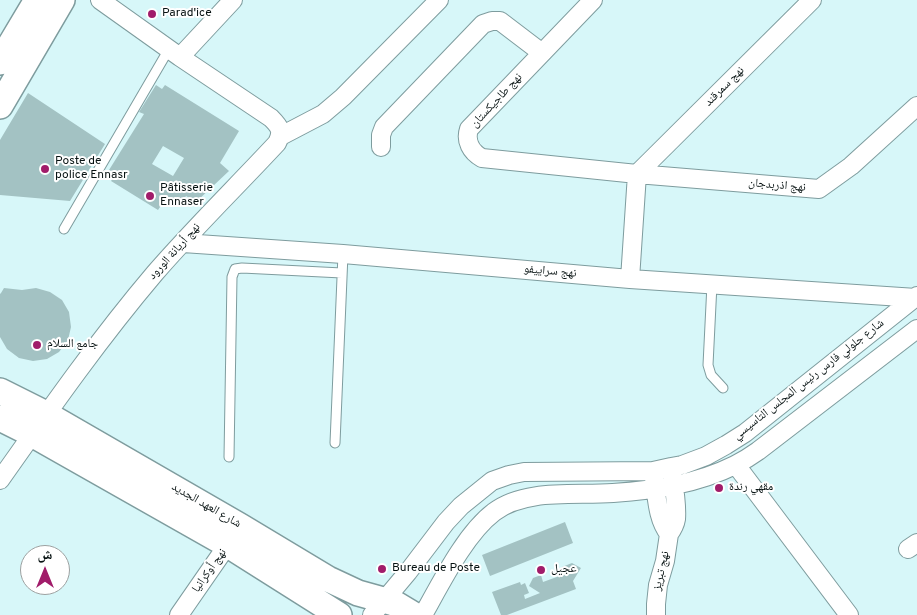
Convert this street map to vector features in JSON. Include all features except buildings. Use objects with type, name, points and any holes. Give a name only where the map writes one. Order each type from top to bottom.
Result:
[{"type":"main road","points":[[0,62],[37,0]]},
{"type":"main road","points":[[0,106],[62,0]]},
{"type":"main road","name":"شارع العهد الجديد","points":[[0,391],[46,414],[234,535],[339,615]]},
{"type":"main road","name":"شارع العهد الجديد","points":[[0,418],[234,535],[358,593],[378,608],[394,603],[414,615]]},
{"type":"street","points":[[100,0],[174,53],[271,118],[279,128],[281,136],[323,114],[343,97],[439,0]]},
{"type":"street","points":[[174,53],[233,0]]},
{"type":"street","name":"نهج طاجيكستان","points":[[593,0],[470,129],[468,140],[472,150],[482,158],[637,174]]},
{"type":"street","name":"نهج سمرقند","points":[[637,174],[812,0]]},
{"type":"street","points":[[381,147],[381,135],[384,127],[483,24],[500,21],[542,54]]},
{"type":"street","name":"نهج اذربدجان","points":[[637,174],[819,190],[851,166],[917,106]]},
{"type":"street","name":"نهج أريانة الورود","points":[[0,480],[46,414],[112,326],[183,243],[278,143],[281,136]]},
{"type":"street","points":[[630,279],[637,174]]},
{"type":"street","name":"نهج سراييفو","points":[[183,243],[343,254],[630,279],[916,297]]},
{"type":"street","name":"شارع جلولي فارس رئيس المجلس التاسيسي","points":[[378,608],[446,522],[461,506],[492,480],[509,474],[524,472],[653,470],[682,465],[706,456],[745,433],[916,297]]},
{"type":"street","name":"شارع جلولي فارس رئيس المجلس التاسيسي","points":[[423,615],[469,539],[494,512],[509,503],[545,496],[613,493],[688,483],[736,465],[758,451],[917,329]]},
{"type":"street","points":[[736,465],[849,615]]},
{"type":"street","points":[[669,534],[674,528],[676,520],[671,467]]},
{"type":"street","name":"نهج تبريز","points":[[653,470],[661,520],[669,534],[665,562],[658,585],[656,615]]},
{"type":"street","name":"نهج أوكرانيا","points":[[179,615],[234,535]]},
{"type":"lane","points":[[64,229],[174,53]]},
{"type":"lane","points":[[335,443],[343,254]]},
{"type":"lane","points":[[229,457],[232,277],[235,269],[342,273]]},
{"type":"lane","points":[[712,284],[708,365],[711,375],[723,388]]},
{"type":"place","name":"Parad'ice","points":[[152,14]]},
{"type":"place","name":"Poste de police Ennasr","points":[[45,169]]},
{"type":"place","name":"Pâtisserie Ennaser","points":[[150,196]]},
{"type":"place","name":"جامع السلام","points":[[37,345]]},
{"type":"place","name":"مقهي رندة","points":[[719,488]]},
{"type":"place","name":"Bureau de Poste","points":[[382,569]]},
{"type":"place","name":"عجيل","points":[[541,570]]}]
